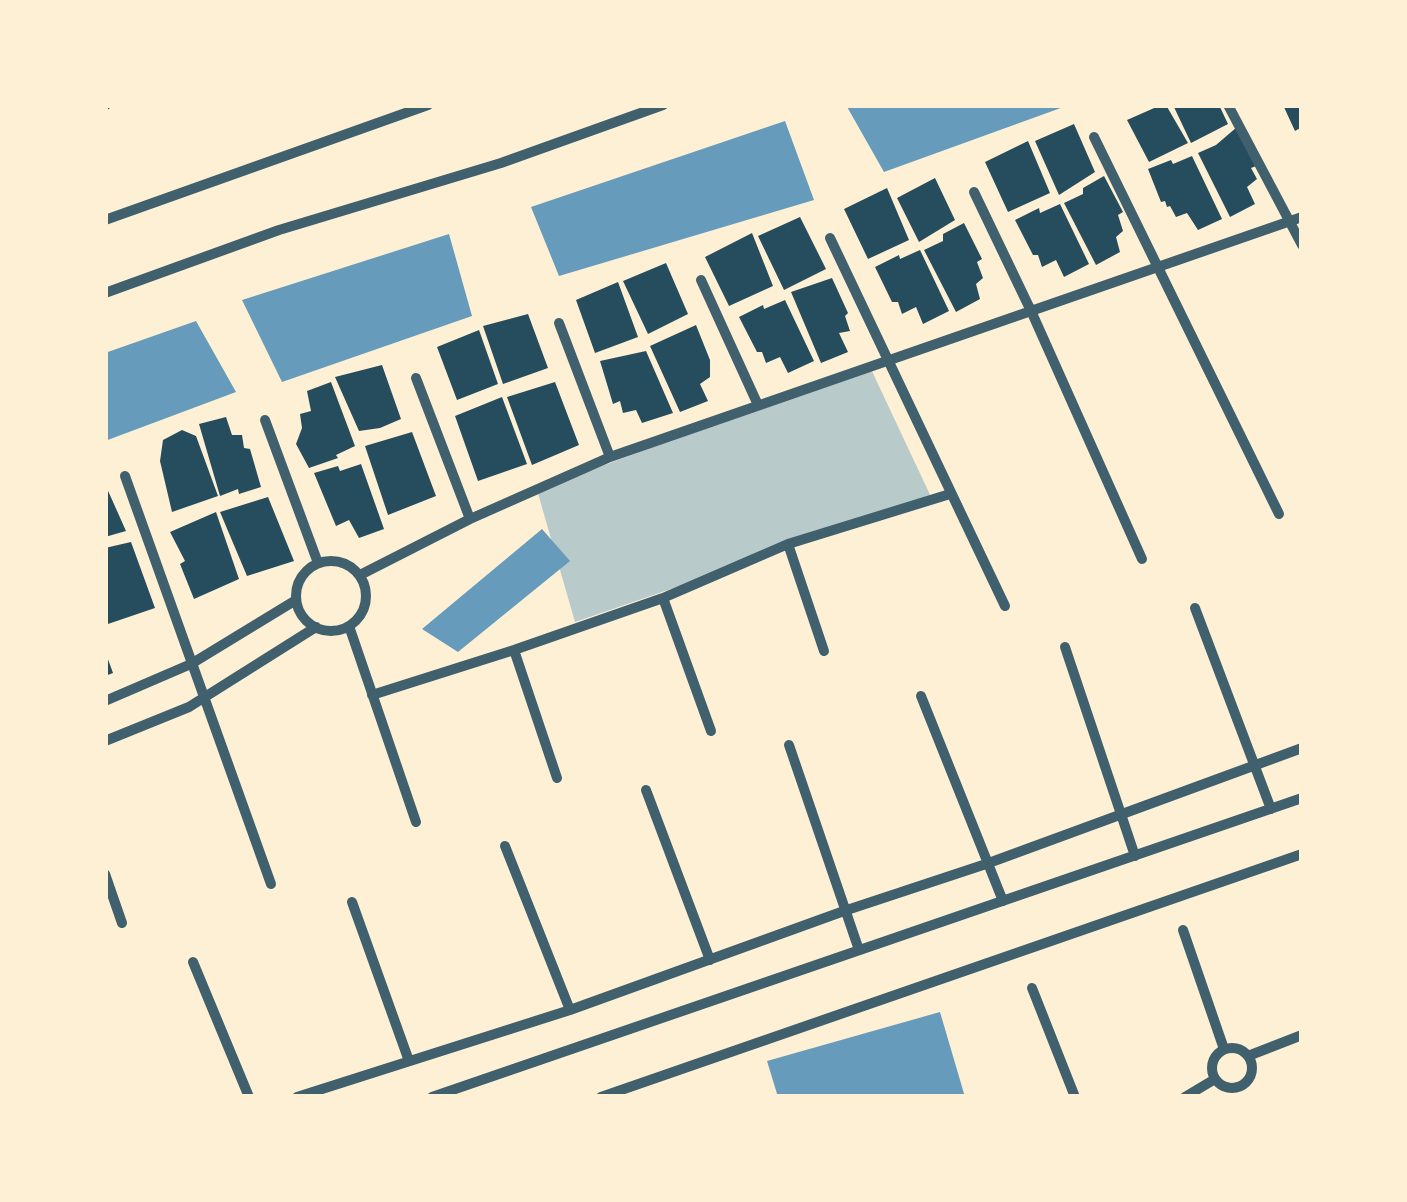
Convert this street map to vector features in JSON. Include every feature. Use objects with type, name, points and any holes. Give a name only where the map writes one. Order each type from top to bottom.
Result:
[{"type":"street","points":[[105,220],[428,105]]},
{"type":"street","points":[[105,293],[278,230],[501,163],[663,105]]},
{"type":"street","points":[[1228,105],[1302,245]]},
{"type":"street","points":[[1094,137],[1280,514]]},
{"type":"street","points":[[974,192],[1142,559]]},
{"type":"street","points":[[360,575],[610,457],[1302,217]]},
{"type":"street","points":[[830,238],[1005,606]]},
{"type":"street","points":[[702,280],[758,405]]},
{"type":"street","points":[[559,323],[610,457]]},
{"type":"street","points":[[416,378],[470,520]]},
{"type":"street","points":[[265,420],[318,563]]},
{"type":"street","points":[[125,476],[271,884]]},
{"type":"street","points":[[372,696],[663,598],[788,544],[950,494]]},
{"type":"street","points":[[788,544],[824,651]]},
{"type":"street","points":[[341,562],[360,575],[366,597],[358,618],[349,626],[338,630],[316,627],[299,611],[296,600],[300,578],[318,563],[341,562]]},
{"type":"street","points":[[663,598],[710,731]]},
{"type":"street","points":[[105,701],[191,664],[296,600]]},
{"type":"street","points":[[1195,608],[1271,809]]},
{"type":"street","points":[[349,626],[416,822]]},
{"type":"street","points":[[105,741],[204,698],[316,627]]},
{"type":"street","points":[[1065,646],[1135,856]]},
{"type":"street","points":[[514,650],[557,778]]},
{"type":"street","points":[[921,696],[1003,901]]},
{"type":"street","points":[[789,745],[859,950]]},
{"type":"street","points":[[297,1097],[570,1010],[1302,748]]},
{"type":"street","points":[[646,790],[710,960]]},
{"type":"street","points":[[432,1097],[1302,798]]},
{"type":"street","points":[[505,846],[570,1010]]},
{"type":"street","points":[[601,1097],[1302,854]]},
{"type":"street","points":[[105,874],[122,924]]},
{"type":"street","points":[[352,902],[409,1061]]},
{"type":"street","points":[[1183,930],[1224,1049]]},
{"type":"street","points":[[193,962],[248,1097]]},
{"type":"street","points":[[1032,988],[1075,1097]]},
{"type":"street","points":[[1248,1056],[1302,1035]]},
{"type":"street","points":[[1224,1049],[1242,1050],[1248,1056],[1251,1073],[1241,1091],[1215,1079],[1212,1062],[1224,1049]]},
{"type":"street","points":[[1185,1097],[1215,1079]]},
{"type":"shaded area","points":[[870,367],[932,499],[575,622],[537,490]]},
{"type":"water","points":[[846,105],[1069,105],[884,172]]},
{"type":"water","points":[[785,121],[814,200],[559,276],[531,207]]},
{"type":"water","points":[[449,234],[472,316],[282,382],[242,300]]},
{"type":"water","points":[[196,321],[236,392],[105,441],[105,353]]},
{"type":"water","points":[[542,529],[570,561],[458,652],[422,629]]},
{"type":"water","points":[[940,1012],[965,1097],[778,1097],[767,1061]]},
{"type":"building","points":[[1166,105],[1188,143],[1149,162],[1127,120]]},
{"type":"building","points":[[1173,105],[1219,105],[1228,124],[1191,143]]},
{"type":"building","points":[[1283,105],[1302,105],[1302,127],[1295,131]]},
{"type":"building","points":[[1074,124],[1095,172],[1059,195],[1035,141]]},
{"type":"building","points":[[1237,127],[1256,166],[1251,168],[1257,179],[1247,187],[1255,204],[1230,217],[1198,153],[1216,145]]},
{"type":"building","points":[[1028,141],[1050,193],[1008,212],[985,162]]},
{"type":"building","points":[[1192,156],[1222,219],[1198,230],[1187,213],[1176,217],[1165,201],[1161,202],[1148,169]]},
{"type":"building","points":[[1104,176],[1123,212],[1118,215],[1123,231],[1116,237],[1120,252],[1096,265],[1064,203],[1083,194],[1083,188]]},
{"type":"building","points":[[935,178],[955,220],[919,242],[897,198]]},
{"type":"building","points":[[887,188],[909,240],[868,259],[844,209]]},
{"type":"building","points":[[1060,204],[1089,264],[1064,277],[1056,260],[1042,267],[1015,220],[1039,208],[1040,213]]},
{"type":"building","points":[[800,217],[826,269],[784,290],[758,236]]},
{"type":"building","points":[[964,223],[982,259],[977,262],[983,278],[976,284],[980,299],[956,312],[924,250],[943,241],[943,234]]},
{"type":"building","points":[[752,233],[773,286],[729,306],[705,257]]},
{"type":"building","points":[[920,250],[949,311],[923,324],[916,307],[902,314],[875,267]]},
{"type":"building","points":[[666,263],[688,314],[648,334],[623,281]]},
{"type":"building","points":[[832,278],[848,313],[845,316],[850,331],[839,333],[848,352],[821,363],[791,292]]},
{"type":"building","points":[[618,282],[638,337],[595,353],[576,300]]},
{"type":"building","points":[[785,300],[814,361],[788,373],[780,357],[766,363],[739,317]]},
{"type":"building","points":[[528,314],[548,368],[503,384],[483,326]]},
{"type":"building","points":[[696,325],[710,360],[710,377],[700,384],[708,401],[680,412],[650,346]]},
{"type":"building","points":[[479,330],[498,384],[457,400],[437,347]]},
{"type":"building","points":[[646,351],[673,413],[642,423],[636,410],[623,413],[620,401],[613,404],[600,361]]},
{"type":"building","points":[[382,365],[401,419],[359,431],[335,377]]},
{"type":"building","points":[[331,382],[355,446],[336,455],[338,458],[309,468],[296,444],[302,428],[300,414],[311,411],[307,391]]},
{"type":"building","points":[[555,382],[579,445],[532,465],[507,397]]},
{"type":"building","points":[[502,397],[527,464],[478,481],[455,416]]},
{"type":"building","points":[[226,417],[232,435],[242,435],[244,448],[250,449],[261,487],[220,496],[199,424]]},
{"type":"building","points":[[182,430],[196,436],[218,496],[172,512],[160,461],[163,440]]},
{"type":"building","points":[[412,432],[436,496],[388,515],[365,446]]},
{"type":"building","points":[[361,464],[384,529],[359,538],[349,520],[336,526],[314,473]]},
{"type":"building","points":[[105,484],[126,531],[105,537]]},
{"type":"building","points":[[268,497],[294,561],[247,576],[220,512]]},
{"type":"building","points":[[216,512],[239,579],[194,599],[180,564],[185,561],[170,532]]},
{"type":"building","points":[[131,542],[155,608],[105,625],[105,548]]},
{"type":"building","points":[[105,651],[113,673],[105,676]]}]
